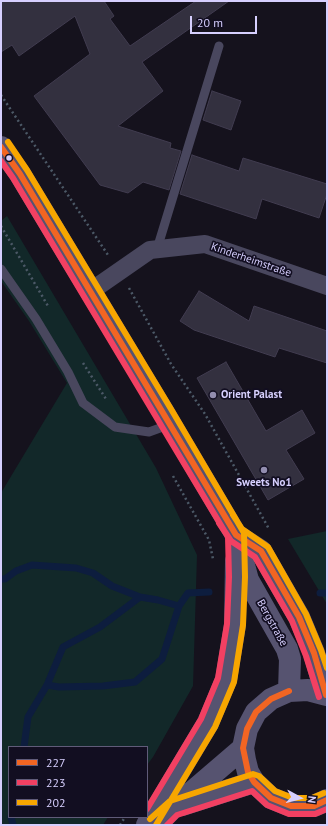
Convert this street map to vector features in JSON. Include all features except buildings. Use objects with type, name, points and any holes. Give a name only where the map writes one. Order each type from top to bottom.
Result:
[{"type":"main road","name":"Bergstraße","points":[[1,147],[20,174],[91,291],[236,536],[248,580],[287,649],[290,659],[289,691]]},
{"type":"main road","name":"Bergstraße","points":[[236,536],[261,551],[299,617],[314,654],[327,695]]},
{"type":"main road","points":[[147,825],[208,723],[226,680],[236,625],[236,536]]},
{"type":"main road","points":[[327,695],[308,690],[289,691],[270,698],[256,712],[247,729],[243,748],[248,772],[254,782],[271,798],[291,806],[314,806],[327,800]]},
{"type":"main road","points":[[156,825],[173,808],[243,748]]},
{"type":"main road","points":[[173,808],[254,782]]},
{"type":"street","name":"Kinderheimstraße","points":[[91,291],[150,250],[205,244],[327,286]]},
{"type":"lane","points":[[157,249],[219,46]]},
{"type":"lane","points":[[1,269],[36,319],[68,372],[82,403],[115,427],[149,432],[171,424]]},
{"type":"path","points":[[1,95],[119,271],[171,364],[205,414],[271,532]]},
{"type":"path","points":[[1,226],[51,311]]},
{"type":"path","points":[[79,357],[109,403]]},
{"type":"path","points":[[171,473],[209,540],[214,561]]},
{"type":"green space","points":[[7,216],[156,468],[197,555],[193,686],[148,764],[148,746],[8,746],[8,818],[107,818],[103,825],[1,825],[1,493],[67,383],[29,321],[1,281],[1,221]]},
{"type":"green space","points":[[327,531],[327,604],[288,539]]},
{"type":"waterway","points":[[1,579],[5,579],[16,571],[32,565],[76,568],[93,573],[112,586],[140,597]]},
{"type":"waterway","points":[[24,746],[28,717],[47,685],[59,687],[103,686],[135,682],[162,659],[179,606],[188,593],[209,592]]},
{"type":"waterway","points":[[320,593],[327,593]]},
{"type":"waterway","points":[[47,685],[63,647],[100,627],[140,597],[179,606]]},
{"type":"waterway","points":[[11,818],[13,825]]},
{"type":"transit line","name":"202","points":[[8,142],[27,170],[244,533],[245,577],[243,625],[234,682],[215,727],[156,825]]},
{"type":"transit line","name":"227","points":[[1,147],[20,174],[236,535],[261,551],[299,617],[314,653],[326,695]]},
{"type":"transit line","name":"223","points":[[1,161],[13,178],[228,537],[229,577],[227,624],[218,678],[201,719],[148,807]]},
{"type":"transit line","name":"202","points":[[233,515],[242,529],[268,547],[306,614],[327,668]]},
{"type":"transit line","name":"223","points":[[219,523],[231,541],[255,557],[292,621],[306,656],[319,697]]},
{"type":"transit line","name":"227","points":[[289,691],[271,699],[256,712],[247,729],[243,748],[248,772],[254,782],[271,798],[291,806],[314,806],[327,800]]},
{"type":"transit line","name":"202","points":[[150,819],[170,801],[253,774],[259,776],[275,791],[293,798],[312,798],[324,793]]},
{"type":"transit line","name":"223","points":[[167,825],[177,815],[252,791],[267,805],[289,814],[315,814],[327,809]]},
{"type":"place","name":"Orient Palast","points":[[213,395]]},
{"type":"place","name":"Sweets No1","points":[[264,470]]}]
